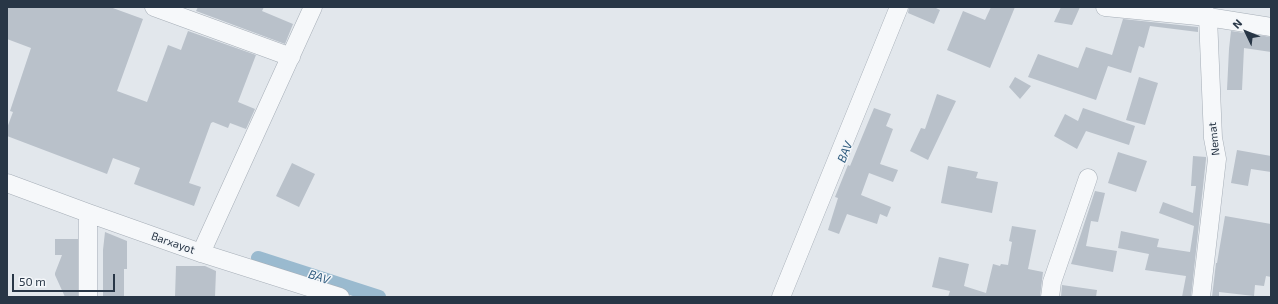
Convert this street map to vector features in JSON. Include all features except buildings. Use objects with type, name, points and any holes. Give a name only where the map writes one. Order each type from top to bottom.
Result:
[{"type":"street","points":[[154,7],[292,57]]},
{"type":"street","points":[[201,253],[292,57],[313,7]]},
{"type":"street","points":[[781,297],[899,7]]},
{"type":"street","points":[[1106,7],[1205,12],[1271,27]]},
{"type":"street","name":"Nemat","points":[[1201,297],[1217,159],[1213,138],[1205,12]]},
{"type":"street","points":[[1050,297],[1052,282],[1088,178]]},
{"type":"street","name":"Barxayot","points":[[7,183],[201,253],[323,294],[340,297]]},
{"type":"street","points":[[88,213],[88,297]]},
{"type":"waterway","name":"BAV","points":[[258,258],[379,297]]}]
